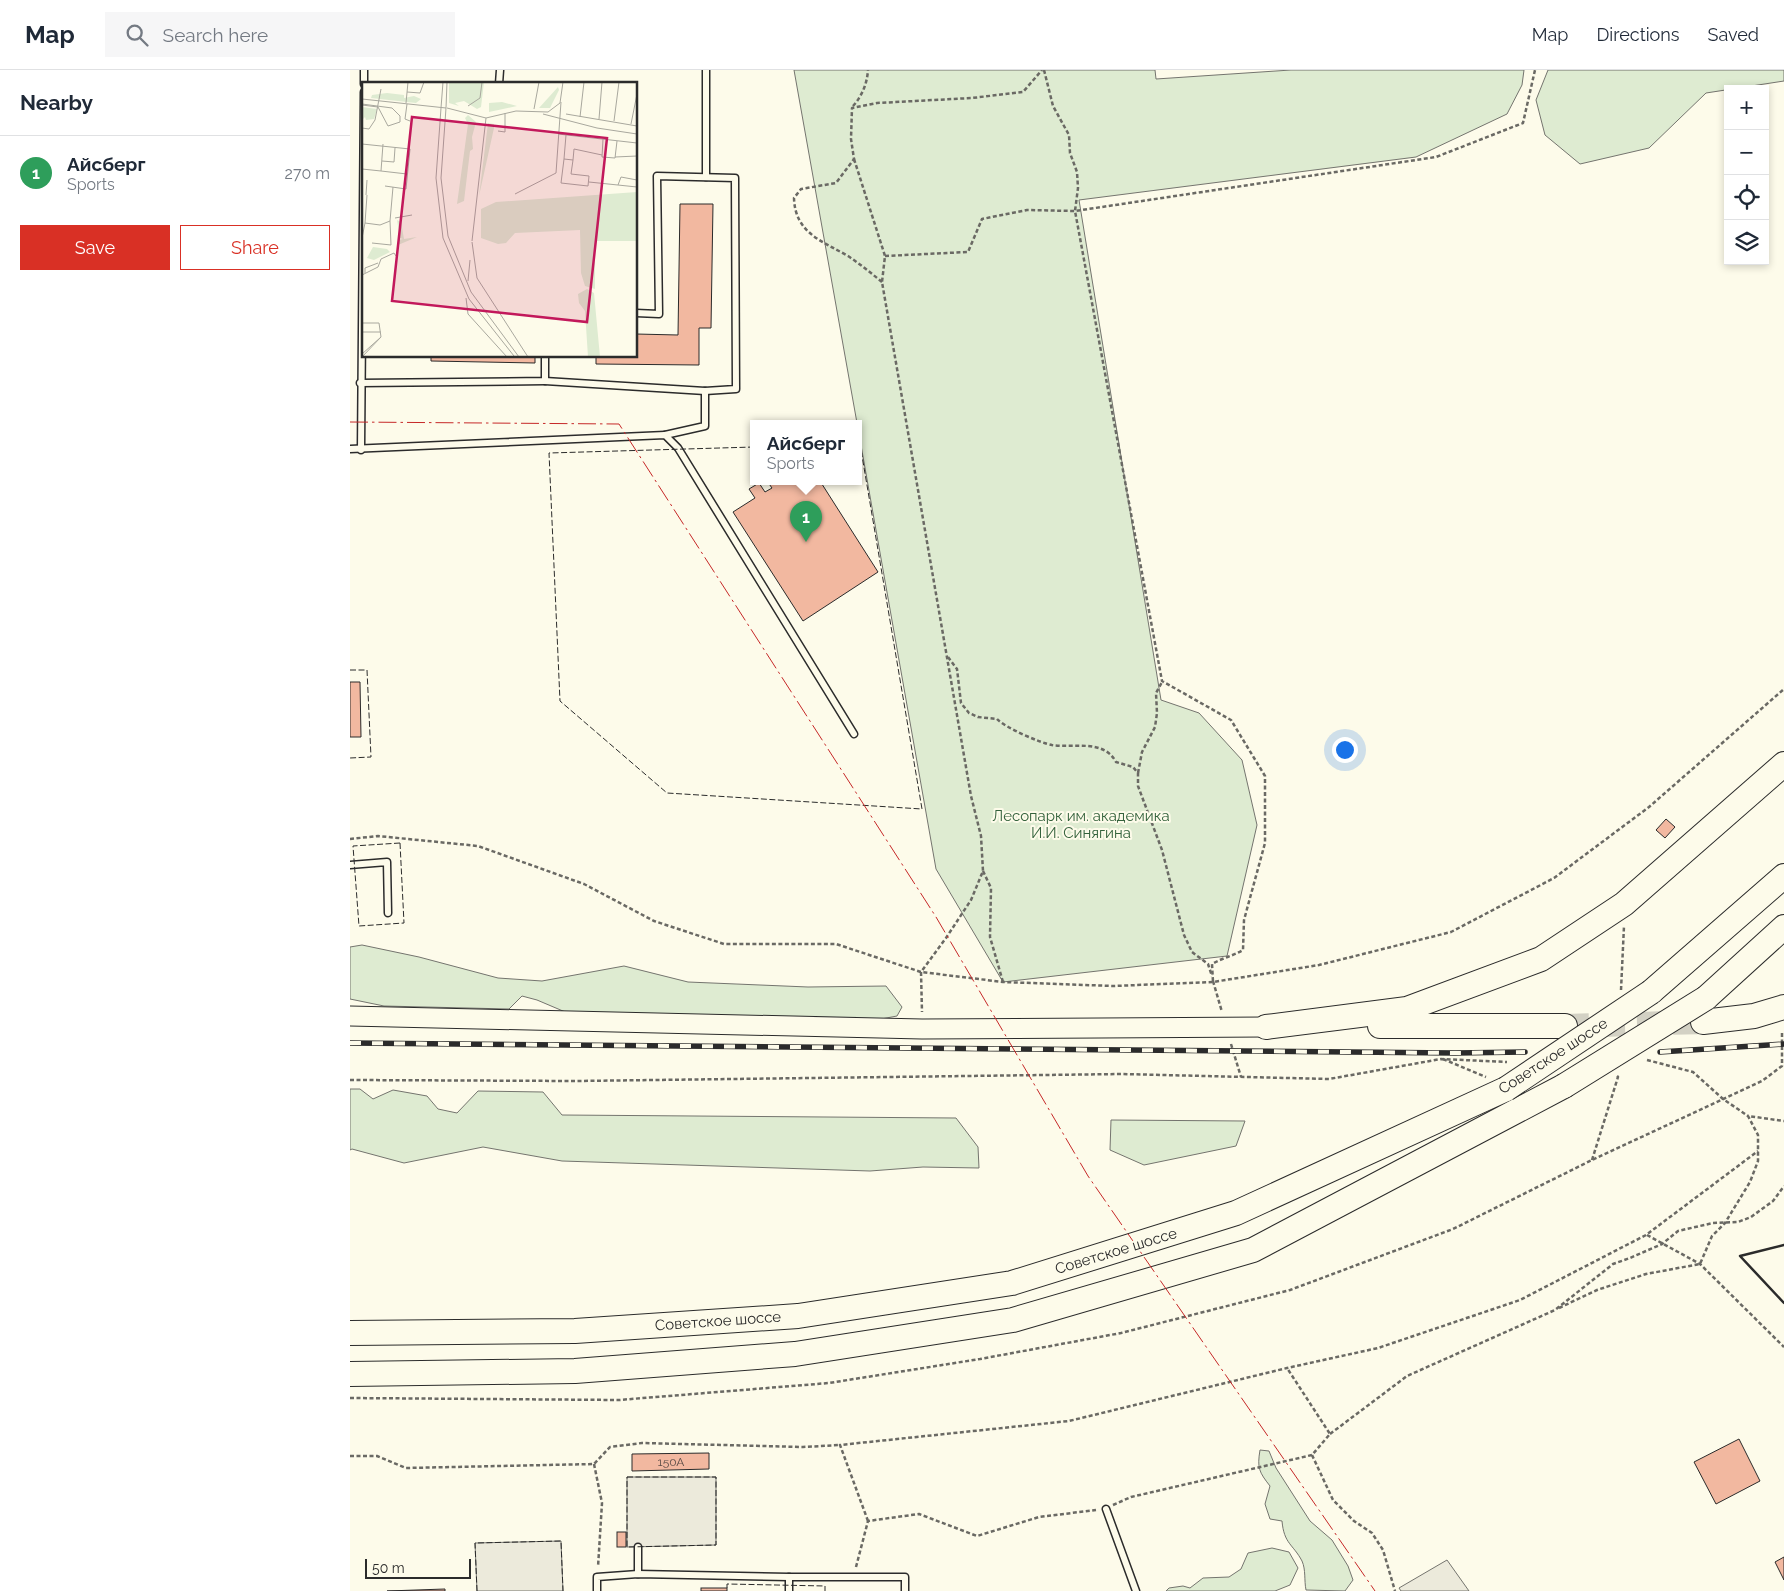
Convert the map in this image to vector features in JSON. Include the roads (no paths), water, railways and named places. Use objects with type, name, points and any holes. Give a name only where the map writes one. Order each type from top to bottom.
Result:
[{"type":"highway","points":[[1266,1027],[1407,1009],[1541,959],[1624,904],[1784,764]]},
{"type":"highway","name":"Советское шоссе","points":[[350,1334],[575,1331],[798,1316],[1012,1284],[1236,1213],[1506,1089],[1651,992],[1784,876]]},
{"type":"highway","name":"Советское шоссе","points":[[350,1374],[575,1371],[795,1354],[1013,1320],[1253,1250],[1564,1086],[1706,998],[1784,927]]},
{"type":"highway","points":[[1703,1022],[1754,1016],[1784,1007]]},
{"type":"highway","points":[[1266,1027],[1473,1024],[1565,1026]]},
{"type":"street","points":[[350,1016],[922,1029],[1266,1027]]},
{"type":"lane","points":[[706,70],[706,178]]},
{"type":"lane","points":[[360,383],[545,381],[705,391],[736,389],[735,178],[658,176],[659,314],[638,313]]},
{"type":"lane","points":[[361,450],[362,238]]},
{"type":"lane","points":[[545,358],[545,381]]},
{"type":"lane","points":[[350,449],[665,435],[705,426],[705,391]]},
{"type":"lane","points":[[665,435],[678,448],[854,734]]},
{"type":"lane","points":[[350,865],[387,862],[388,913]]},
{"type":"lane","points":[[1106,1509],[1136,1591]]},
{"type":"lane","points":[[638,1546],[638,1574]]},
{"type":"lane","points":[[597,1591],[598,1577],[638,1574],[905,1577],[905,1591]]},
{"type":"lane","points":[[789,1577],[789,1591]]},
{"type":"tunnel","points":[[1565,1026],[1703,1022]]},
{"type":"railway","points":[[350,1043],[1455,1053],[1525,1052]]},
{"type":"railway","points":[[1660,1052],[1784,1044]]},
{"type":"place","name":"Айсберг","points":[[806,542]]},
{"type":"park label","name":"Лесопарк им. академика И.И. Синягина","points":[[1081,824]]}]
